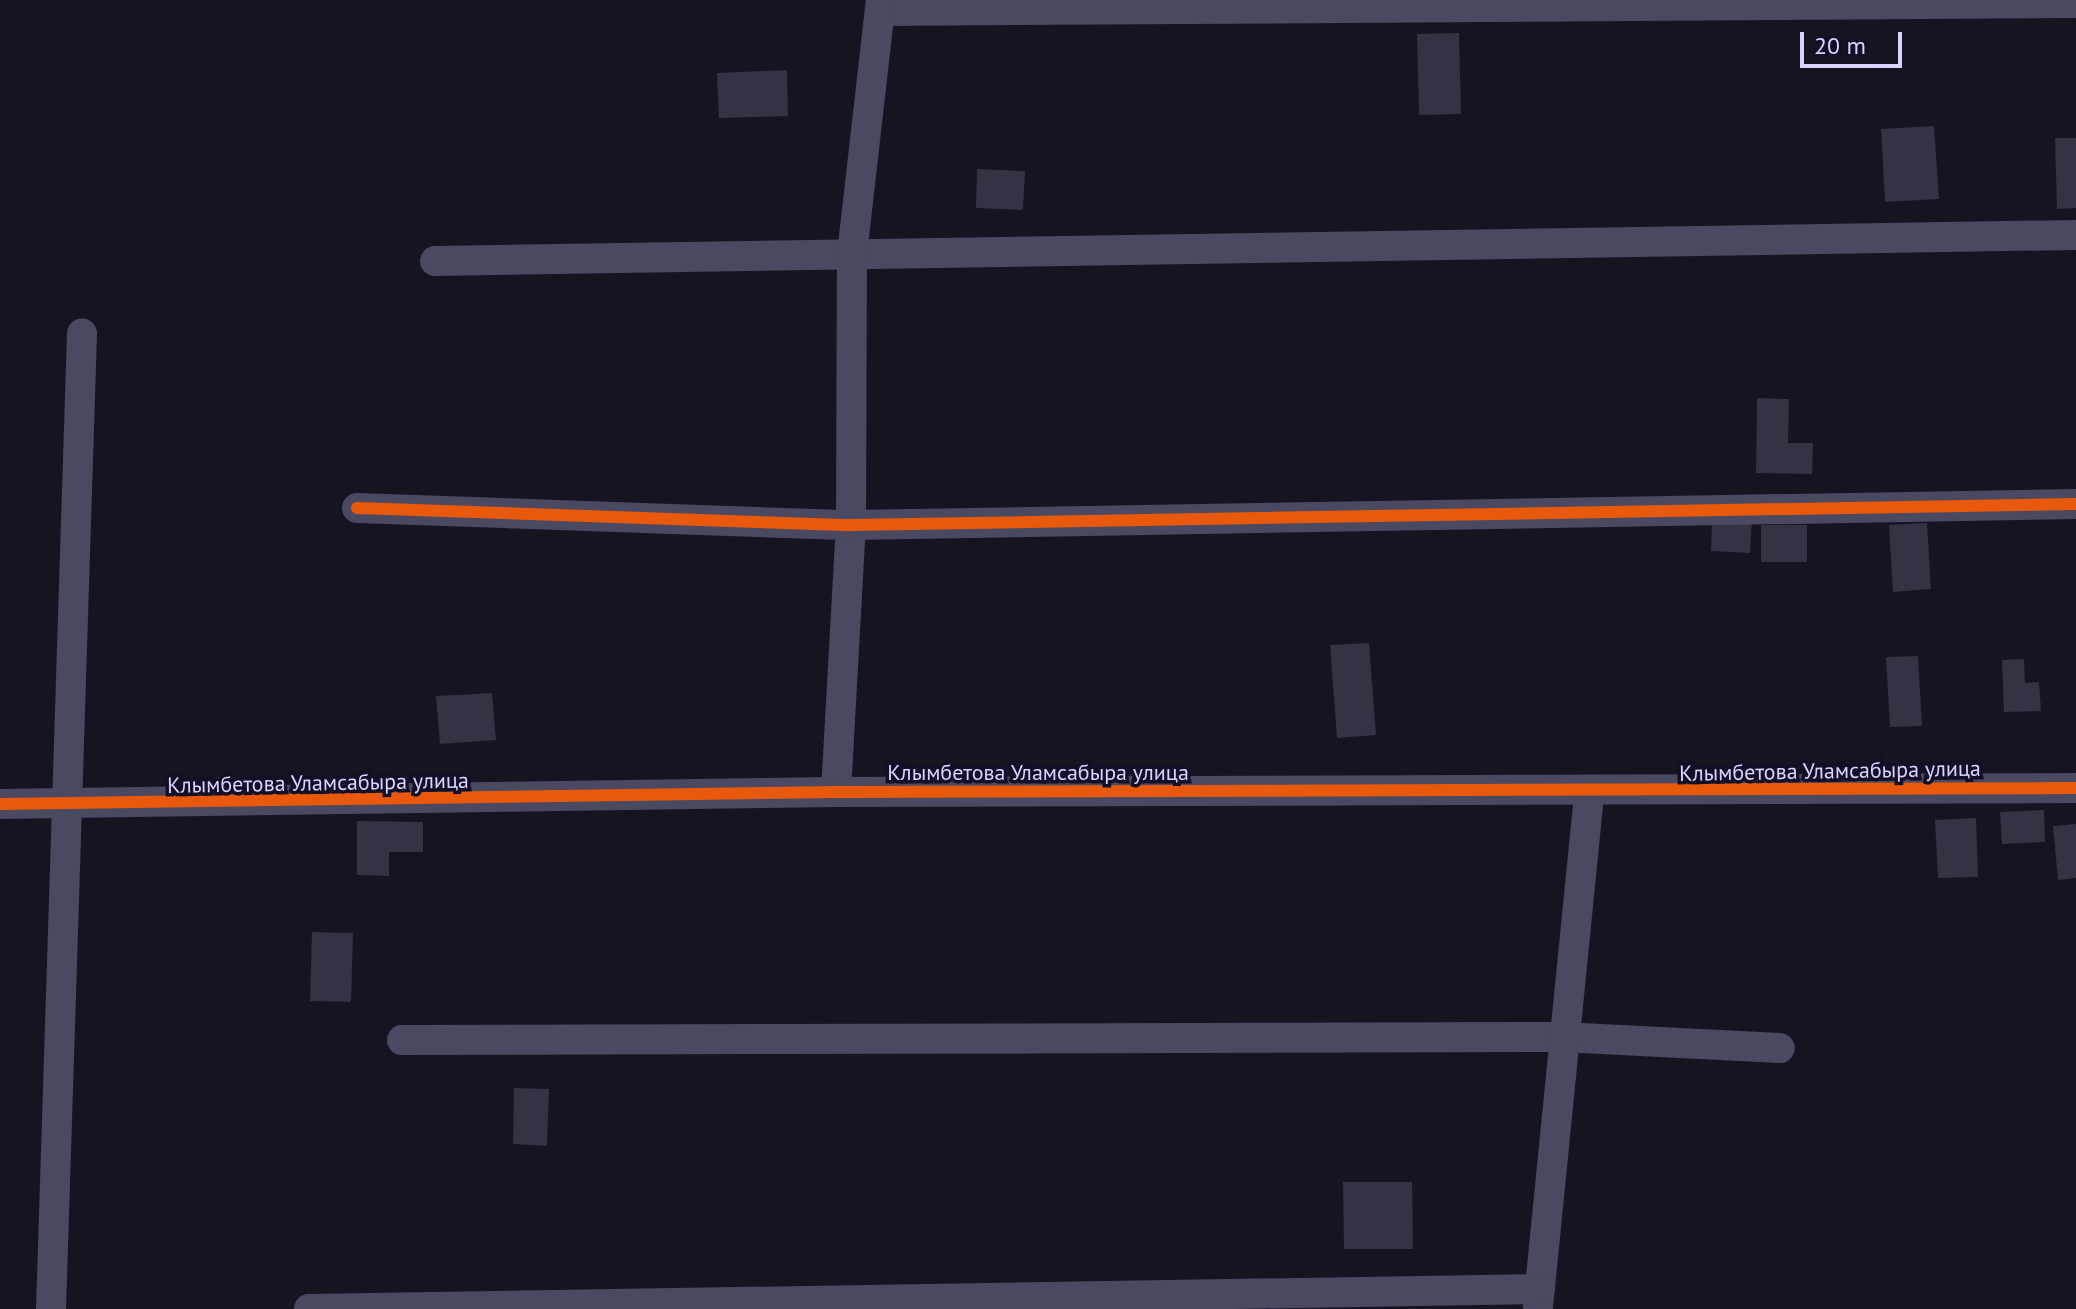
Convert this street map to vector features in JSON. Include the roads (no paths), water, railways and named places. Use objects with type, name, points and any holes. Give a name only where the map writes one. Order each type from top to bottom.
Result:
[{"type":"street","points":[[836,792],[851,525],[852,254],[881,5],[2076,3]]},
{"type":"street","points":[[435,261],[2076,235]]},
{"type":"street","points":[[51,1309],[62,807],[82,333]]},
{"type":"street","points":[[357,508],[851,525],[2076,504]]},
{"type":"street","name":"Клымбетова Уламсабыра улица","points":[[0,804],[62,807],[836,792],[1589,795],[2076,788]]},
{"type":"street","points":[[309,1309],[1539,1299],[1561,1037],[1589,795]]},
{"type":"street","points":[[402,1040],[1561,1037],[1780,1048]]}]
